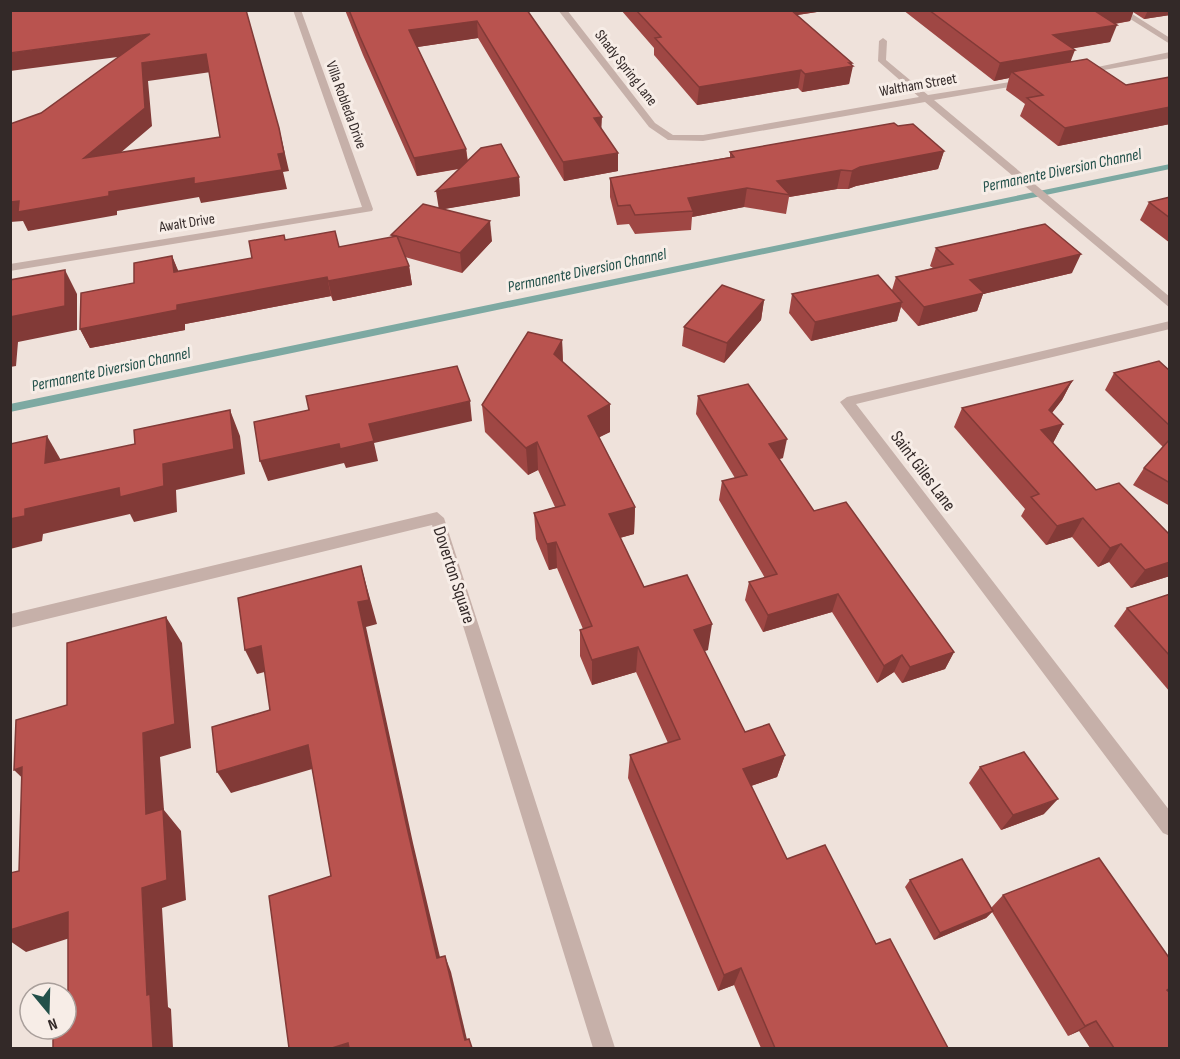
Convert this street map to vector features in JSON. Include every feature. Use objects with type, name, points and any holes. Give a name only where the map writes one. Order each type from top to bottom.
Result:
[{"type":"street","name":"Villa Robleda Drive","points":[[297,10],[368,209]]},
{"type":"street","name":"Shady Spring Lane","points":[[562,10],[652,125],[671,138]]},
{"type":"street","points":[[1119,10],[1170,42]]},
{"type":"street","points":[[883,41],[882,61],[1170,304]]},
{"type":"street","points":[[1069,73],[1170,55]]},
{"type":"street","name":"Waltham Street","points":[[671,138],[703,138],[1035,79]]},
{"type":"street","name":"Awalt Drive","points":[[10,268],[368,209]]},
{"type":"street","name":"Saint Giles Lane","points":[[1170,325],[847,402],[1170,827]]},
{"type":"street","name":"Doverton Square","points":[[10,621],[437,518],[604,1048]]},
{"type":"building","points":[[10,10],[246,10],[279,128],[284,153],[278,154],[282,170],[194,184],[194,178],[109,192],[109,196],[18,212],[19,201],[10,202],[10,124],[41,113],[150,34],[10,53]],"holes":[[[206,54],[220,137],[84,158],[145,108],[142,63]]]},
{"type":"building","points":[[349,10],[527,10],[602,117],[594,118],[618,153],[563,162],[477,21],[409,30],[466,149],[414,158]]},
{"type":"building","points":[[636,10],[791,10],[853,66],[805,74],[801,70],[699,87],[655,38],[661,37]]},
{"type":"building","points":[[929,10],[1098,10],[1095,11],[1117,25],[1053,35],[1075,50],[1000,63]]},
{"type":"building","points":[[1087,59],[1126,85],[1170,77],[1170,107],[1065,128],[1027,98],[1043,95],[1012,72]]},
{"type":"building","points":[[894,123],[898,126],[913,124],[944,151],[860,167],[852,171],[841,170],[777,181],[790,195],[747,188],[688,198],[693,211],[635,215],[630,205],[618,206],[610,178],[734,157],[730,152]]},
{"type":"building","points":[[501,144],[519,177],[436,191],[481,148]]},
{"type":"building","points":[[1170,197],[1170,218],[1149,202]]},
{"type":"building","points":[[423,204],[490,221],[460,253],[391,235]]},
{"type":"building","points":[[1045,224],[1081,254],[970,280],[984,293],[924,307],[896,277],[953,264],[936,248]]},
{"type":"building","points":[[335,231],[339,247],[397,236],[409,266],[328,281],[327,277],[177,305],[177,310],[80,329],[81,293],[134,283],[134,263],[172,256],[174,272],[252,258],[249,241],[284,235],[285,240]]},
{"type":"building","points":[[65,270],[65,306],[10,317],[10,280]]},
{"type":"building","points":[[878,275],[902,302],[815,322],[792,294]]},
{"type":"building","points":[[722,285],[764,300],[727,343],[684,327]]},
{"type":"building","points":[[528,332],[562,340],[554,354],[610,404],[588,416],[635,507],[609,514],[644,587],[687,575],[712,624],[694,630],[745,732],[769,724],[785,755],[743,769],[787,859],[825,845],[876,944],[890,939],[948,1048],[775,1048],[741,968],[724,975],[630,755],[680,739],[638,647],[592,660],[580,630],[592,626],[556,542],[547,544],[534,513],[565,505],[537,442],[526,448],[482,405]]},
{"type":"building","points":[[1159,361],[1170,371],[1170,426],[1114,373]]},
{"type":"building","points":[[457,366],[470,401],[369,424],[374,441],[340,449],[339,444],[260,461],[254,422],[309,410],[306,396]]},
{"type":"building","points":[[1072,381],[1049,410],[1063,424],[1041,430],[1096,490],[1119,483],[1170,535],[1170,562],[1145,570],[1121,544],[1110,548],[1083,518],[1057,526],[1031,497],[1039,494],[962,408]]},
{"type":"building","points":[[748,384],[787,439],[769,444],[814,511],[846,502],[954,652],[910,667],[902,655],[884,666],[838,594],[768,615],[749,582],[777,574],[722,481],[747,475],[698,396]]},
{"type":"building","points":[[230,410],[234,449],[163,464],[164,486],[120,497],[119,488],[25,509],[25,516],[10,519],[10,444],[47,436],[45,463],[135,444],[134,430]]},
{"type":"building","points":[[1170,439],[1170,483],[1144,468]]},
{"type":"building","points":[[361,566],[369,600],[358,602],[437,958],[445,956],[465,1040],[469,1039],[472,1048],[349,1048],[348,1043],[332,1048],[289,1048],[269,896],[331,876],[308,745],[217,772],[212,727],[270,710],[261,646],[245,650],[238,598]]},
{"type":"building","points":[[1170,594],[1170,656],[1127,608]]},
{"type":"building","points":[[166,617],[175,724],[143,733],[146,814],[163,809],[167,880],[142,888],[147,995],[150,994],[153,1048],[53,1048],[53,1041],[78,1041],[78,981],[68,981],[68,912],[10,930],[10,873],[19,871],[22,767],[14,770],[16,720],[67,705],[67,643]]},
{"type":"building","points":[[1024,752],[1058,799],[1013,815],[980,767]]},
{"type":"building","points":[[1099,858],[1170,959],[1170,988],[1167,990],[1170,993],[1170,1048],[1114,1048],[1096,1021],[1085,1026],[1003,895]]},
{"type":"building","points":[[962,859],[993,911],[940,933],[910,880]]},
{"type":"waterway","name":"Permanente Diversion Channel","points":[[10,408],[1170,166]]}]
